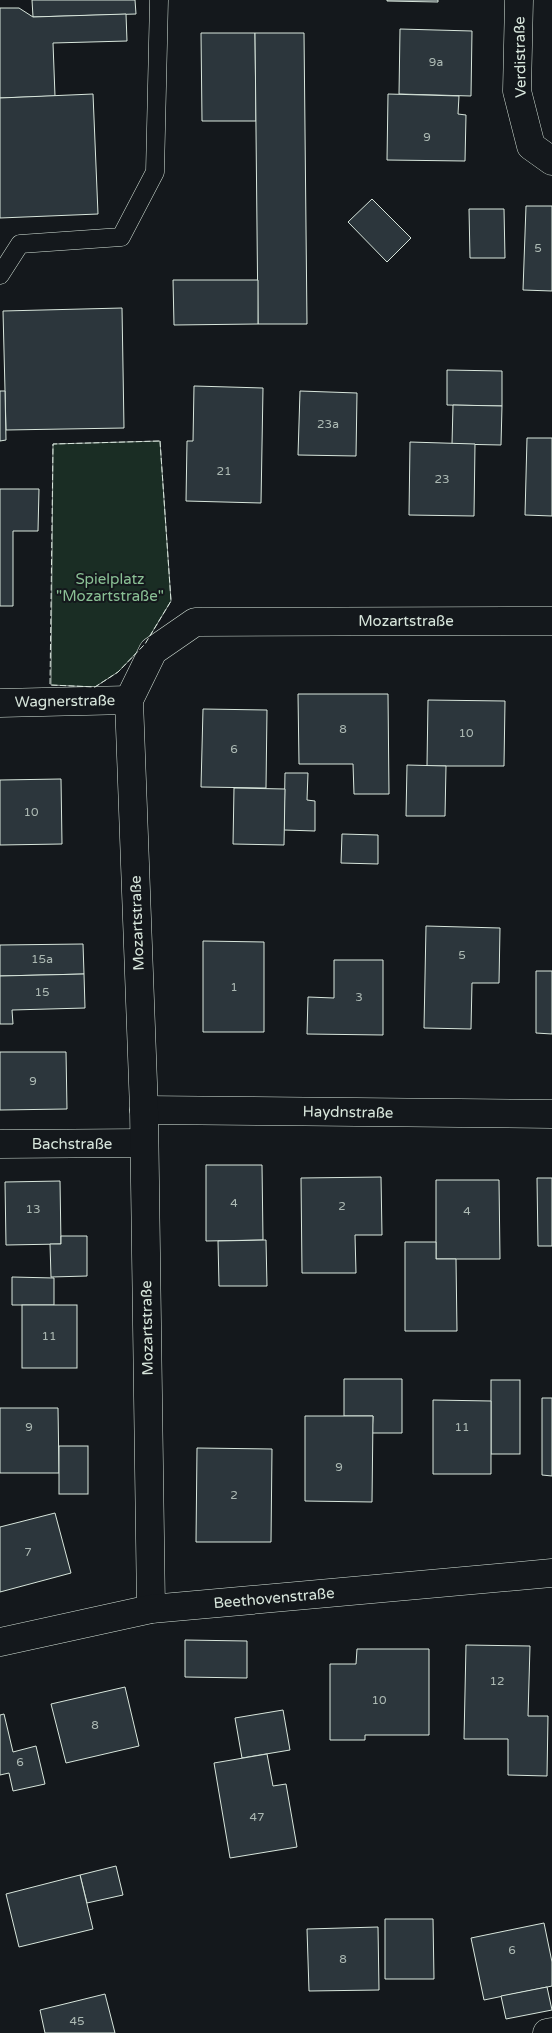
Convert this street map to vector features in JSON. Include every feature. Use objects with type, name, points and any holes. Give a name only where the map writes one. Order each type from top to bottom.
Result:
[{"type":"street","name":"Verdistraße","points":[[519,0],[517,91],[531,146],[552,161]]},
{"type":"street","name":"Mozartstraße","points":[[151,1609],[144,1110],[129,700],[153,651],[195,622],[552,621]]},
{"type":"street","name":"Wagnerstraße","points":[[0,703],[129,700]]},
{"type":"street","name":"Haydnstraße","points":[[144,1110],[552,1114]]},
{"type":"street","name":"Bachstraße","points":[[0,1144],[144,1143]]},
{"type":"street","name":"Beethovenstraße","points":[[0,1642],[151,1609],[552,1574]]},
{"type":"street","points":[[546,2033],[552,2032]]},
{"type":"lane","points":[[0,275],[20,244],[121,237],[155,172],[159,0]]},
{"type":"green space","name":"Spielplatz \"Mozartstraße\"","points":[[160,441],[171,601],[145,644],[118,672],[95,687],[51,685],[53,444]]},
{"type":"building","points":[[32,0],[135,0],[136,14],[33,17]]},
{"type":"building","points":[[438,0],[438,2],[387,1]]},
{"type":"building","points":[[0,8],[19,8],[33,17],[126,14],[127,41],[53,43],[55,96],[0,98]]},
{"type":"building","points":[[400,29],[472,31],[471,96],[399,94]]},
{"type":"building","points":[[201,33],[255,33],[256,121],[202,121]]},
{"type":"building","points":[[255,33],[304,33],[307,324],[258,324]]},
{"type":"building","points":[[93,94],[98,214],[0,218],[0,98]]},
{"type":"building","points":[[388,94],[459,96],[458,114],[466,115],[465,161],[387,160]]},
{"type":"building","points":[[372,199],[411,238],[387,262],[348,222]]},
{"type":"building","points":[[526,206],[552,206],[552,291],[523,290]]},
{"type":"building","points":[[469,209],[504,209],[505,258],[470,258]]},
{"type":"building","points":[[173,280],[258,280],[258,324],[174,325]]},
{"type":"building","points":[[122,308],[124,428],[6,430],[3,311]]},
{"type":"building","points":[[447,370],[502,371],[502,406],[447,405]]},
{"type":"building","points":[[194,386],[263,388],[261,503],[186,501],[187,441],[193,441]]},
{"type":"building","points":[[0,391],[5,391],[6,440],[0,441]]},
{"type":"building","points":[[300,391],[357,393],[356,456],[298,455]]},
{"type":"building","points":[[453,405],[502,406],[501,445],[452,444]]},
{"type":"building","points":[[527,438],[552,438],[552,516],[525,515]]},
{"type":"building","points":[[410,442],[475,444],[474,516],[409,515]]},
{"type":"building","points":[[0,489],[39,489],[38,531],[13,531],[13,606],[0,606]]},
{"type":"building","points":[[298,694],[388,694],[389,794],[354,794],[353,764],[299,764]]},
{"type":"building","points":[[428,700],[505,701],[504,766],[427,766]]},
{"type":"building","points":[[203,709],[267,710],[266,788],[201,787]]},
{"type":"building","points":[[407,765],[446,766],[445,816],[406,816]]},
{"type":"building","points":[[285,773],[308,773],[307,800],[315,801],[315,831],[284,830]]},
{"type":"building","points":[[61,779],[62,844],[0,845],[0,780]]},
{"type":"building","points":[[234,788],[285,789],[284,845],[233,844]]},
{"type":"building","points":[[342,834],[378,835],[378,864],[341,863]]},
{"type":"building","points":[[426,926],[500,928],[499,983],[472,983],[471,1029],[424,1028]]},
{"type":"building","points":[[203,941],[264,942],[264,1032],[203,1032]]},
{"type":"building","points":[[83,944],[84,974],[0,976],[0,945]]},
{"type":"building","points":[[334,960],[383,960],[383,1035],[307,1034],[308,997],[334,998]]},
{"type":"building","points":[[536,971],[552,971],[552,1034],[536,1033]]},
{"type":"building","points":[[84,974],[85,1008],[12,1010],[13,1024],[0,1024],[0,976]]},
{"type":"building","points":[[0,1052],[66,1052],[67,1109],[0,1110]]},
{"type":"building","points":[[206,1165],[262,1165],[263,1240],[206,1241]]},
{"type":"building","points":[[381,1177],[382,1235],[355,1235],[356,1273],[302,1273],[301,1178]]},
{"type":"building","points":[[537,1178],[552,1178],[552,1246],[538,1246]]},
{"type":"building","points":[[436,1180],[499,1180],[500,1259],[436,1259]]},
{"type":"building","points":[[60,1181],[61,1244],[6,1245],[5,1182]]},
{"type":"building","points":[[61,1236],[87,1236],[87,1276],[51,1277],[50,1244],[61,1244]]},
{"type":"building","points":[[266,1240],[267,1286],[219,1286],[218,1241]]},
{"type":"building","points":[[405,1242],[436,1242],[436,1259],[456,1259],[457,1331],[405,1331]]},
{"type":"building","points":[[12,1277],[54,1278],[54,1305],[12,1305]]},
{"type":"building","points":[[22,1305],[77,1305],[77,1368],[22,1368]]},
{"type":"building","points":[[344,1379],[402,1379],[402,1433],[372,1433],[373,1416],[344,1416]]},
{"type":"building","points":[[491,1380],[520,1380],[520,1454],[491,1454]]},
{"type":"building","points":[[542,1398],[552,1398],[552,1476],[542,1475]]},
{"type":"building","points":[[433,1400],[491,1401],[491,1474],[433,1474]]},
{"type":"building","points":[[0,1408],[58,1408],[59,1473],[0,1473]]},
{"type":"building","points":[[305,1416],[373,1416],[372,1502],[305,1501]]},
{"type":"building","points":[[59,1446],[88,1446],[88,1494],[59,1494]]},
{"type":"building","points":[[197,1448],[272,1449],[271,1542],[196,1542]]},
{"type":"building","points":[[55,1513],[71,1573],[0,1592],[0,1527]]},
{"type":"building","points":[[185,1640],[247,1641],[247,1678],[185,1677]]},
{"type":"building","points":[[466,1645],[530,1646],[528,1716],[548,1716],[547,1776],[508,1775],[508,1739],[464,1739]]},
{"type":"building","points":[[357,1649],[429,1649],[429,1735],[365,1735],[365,1740],[330,1740],[330,1664],[356,1664]]},
{"type":"building","points":[[125,1687],[139,1746],[66,1763],[51,1704]]},
{"type":"building","points":[[283,1710],[290,1750],[242,1758],[235,1718]]},
{"type":"building","points":[[4,1714],[13,1752],[36,1746],[45,1784],[13,1791],[9,1773],[0,1775],[0,1715]]},
{"type":"building","points":[[267,1754],[273,1786],[286,1784],[297,1847],[230,1858],[214,1763]]},
{"type":"building","points":[[116,1866],[123,1895],[87,1903],[80,1875]]},
{"type":"building","points":[[80,1875],[93,1929],[19,1947],[6,1894]]},
{"type":"building","points":[[385,1919],[433,1919],[434,1979],[385,1979]]},
{"type":"building","points":[[544,1923],[552,1962],[552,1986],[484,2000],[471,1938]]},
{"type":"building","points":[[378,1927],[379,1990],[309,1991],[307,1929]]},
{"type":"building","points":[[547,1987],[552,2010],[506,2019],[501,1996]]},
{"type":"building","points":[[105,1994],[115,2033],[45,2033],[40,2010]]},
{"type":"fence","points":[[160,441],[171,601],[145,644],[118,672],[95,687],[50,685],[53,444],[160,441]]}]
